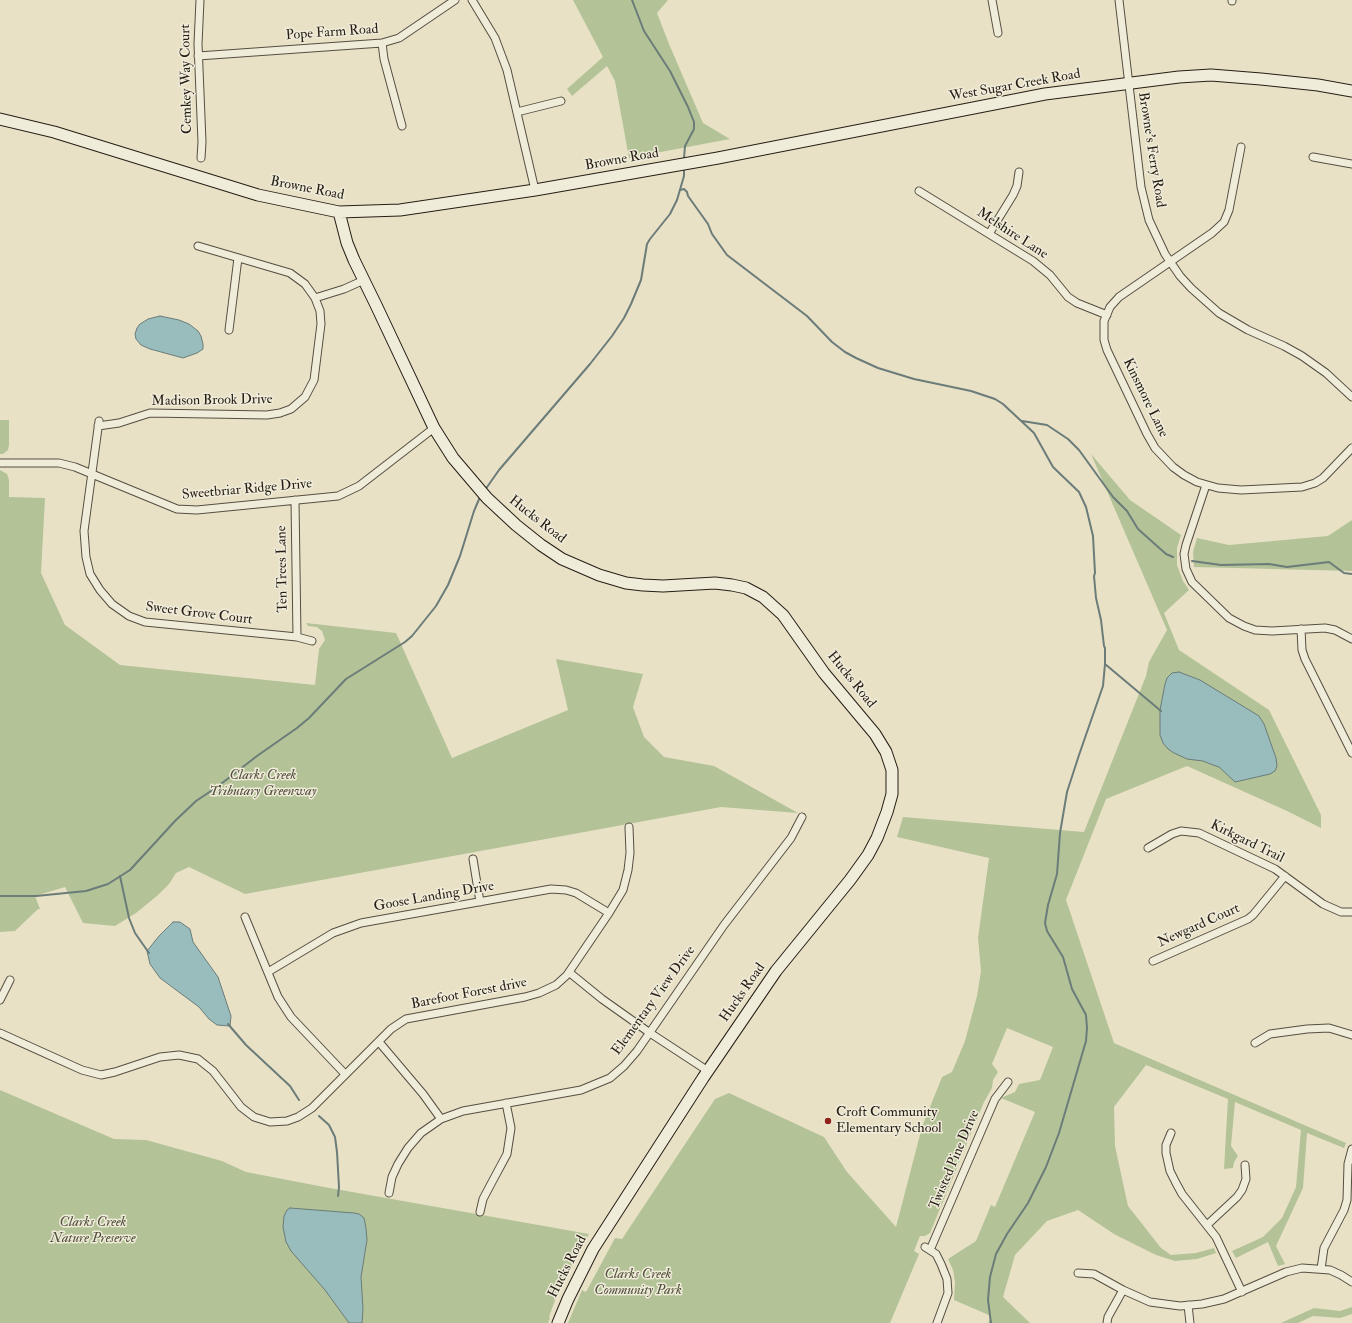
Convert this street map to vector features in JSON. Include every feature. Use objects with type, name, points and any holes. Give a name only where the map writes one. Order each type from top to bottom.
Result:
[{"type":"main road","name":"West Sugar Creek Road","points":[[687,164],[1045,94],[1179,77],[1211,75],[1318,85],[1352,91]]},
{"type":"main road","name":"Browne Road","points":[[0,119],[54,132],[258,195],[340,212],[400,210],[535,190],[687,164]]},
{"type":"main road","name":"Hucks Road","points":[[340,212],[347,244],[434,428],[453,458],[487,498],[516,525],[541,545],[562,559],[599,576],[626,583],[643,585],[663,586],[715,583],[732,585],[746,588],[763,597],[782,615],[824,673],[875,734],[889,758],[892,770],[892,794],[884,821],[868,855],[850,880],[776,971],[708,1071],[594,1249],[568,1299],[558,1323]]},
{"type":"street","name":"Cemkey Way Court","points":[[200,0],[198,56],[202,142],[201,158]]},
{"type":"street","name":"Pope Farm Road","points":[[198,56],[382,43],[399,38],[455,0]]},
{"type":"street","points":[[472,0],[494,38],[507,70],[535,190]]},
{"type":"street","points":[[992,0],[998,33]]},
{"type":"street","name":"Browne's Ferry Road","points":[[1119,0],[1144,204],[1155,236],[1170,262],[1191,288],[1219,313],[1248,330],[1284,346],[1302,356],[1350,393]]},
{"type":"street","points":[[382,43],[384,59],[402,126]]},
{"type":"street","points":[[517,112],[561,101]]},
{"type":"street","name":"Kinsmore Lane","points":[[1241,148],[1229,210],[1224,222],[1212,234],[1119,297],[1110,307],[1103,330],[1107,350],[1151,442],[1165,460],[1190,479],[1218,488],[1240,490],[1302,487],[1311,485],[1327,476],[1352,448]]},
{"type":"street","points":[[1313,157],[1352,164]]},
{"type":"street","points":[[989,234],[1013,195],[1017,186],[1019,172]]},
{"type":"street","name":"Melshire Lane","points":[[919,191],[1041,266],[1068,297],[1077,303],[1107,315]]},
{"type":"street","name":"Madison Brook Drive","points":[[99,423],[119,423],[150,414],[267,415],[280,413],[291,409],[305,397],[314,380],[321,324],[320,311],[315,298],[305,284],[290,274],[198,246]]},
{"type":"street","points":[[229,330],[238,258]]},
{"type":"street","points":[[315,298],[344,289],[364,280]]},
{"type":"street","name":"Sweet Grove Court","points":[[99,423],[84,530],[86,557],[90,574],[100,590],[112,604],[129,616],[145,622],[297,637],[312,641]]},
{"type":"street","name":"Sweetbriar Ridge Drive","points":[[0,463],[59,463],[75,467],[91,475],[177,509],[197,510],[338,496],[359,486],[434,428]]},
{"type":"street","points":[[1206,485],[1184,554],[1186,569],[1192,582],[1229,618],[1239,624],[1261,631],[1325,628],[1335,630],[1352,639]]},
{"type":"street","name":"Ten Trees Lane","points":[[295,500],[297,637]]},
{"type":"street","points":[[1301,629],[1302,650],[1305,659],[1352,753]]},
{"type":"street","name":"Elementary View Drive","points":[[389,1193],[392,1177],[408,1148],[421,1133],[441,1120],[463,1111],[581,1090],[610,1078],[624,1066],[650,1033],[724,925],[791,838],[802,816]]},
{"type":"street","name":"Barefoot Forest drive","points":[[345,1074],[391,1029],[406,1020],[539,993],[556,985],[570,973],[610,913],[623,890],[628,870],[630,844],[629,827]]},
{"type":"street","name":"Kirkgard Trail","points":[[1148,848],[1172,834],[1185,831],[1199,833],[1259,860],[1275,869],[1323,904],[1341,912],[1352,912]]},
{"type":"street","points":[[473,859],[480,902]]},
{"type":"street","name":"Newgard Court","points":[[1154,961],[1248,919],[1285,876]]},
{"type":"street","name":"Goose Landing Drive","points":[[268,972],[333,933],[361,923],[552,889],[566,890],[576,893],[610,913]]},
{"type":"street","points":[[0,1033],[82,1070],[101,1075],[115,1072],[160,1057],[179,1055],[198,1059],[212,1071],[241,1107],[254,1117],[270,1122],[286,1121],[298,1117],[312,1108],[345,1074],[291,1017],[278,997],[245,917]]},
{"type":"street","points":[[570,973],[602,999],[708,1071]]},
{"type":"street","points":[[0,1000],[10,980]]},
{"type":"street","points":[[1255,1043],[1270,1034],[1307,1029],[1328,1028],[1352,1035]]},
{"type":"street","points":[[379,1042],[423,1094],[441,1120]]},
{"type":"street","name":"Twisted Pine Drive","points":[[937,1323],[948,1293],[947,1279],[936,1254],[927,1248],[995,1099],[1008,1082]]},
{"type":"street","points":[[480,1212],[489,1188],[507,1154],[510,1128],[506,1103]]},
{"type":"street","points":[[1171,1133],[1166,1145],[1170,1170],[1182,1194],[1207,1225],[1223,1250],[1242,1292]]},
{"type":"street","points":[[1321,1268],[1324,1248],[1344,1210],[1347,1200],[1348,1164],[1352,1149]]},
{"type":"street","points":[[1207,1225],[1232,1202],[1242,1190],[1246,1179],[1245,1165]]},
{"type":"street","points":[[1078,1273],[1094,1274],[1136,1297],[1172,1306],[1216,1301],[1242,1292],[1292,1270],[1302,1268],[1321,1268],[1341,1275],[1352,1282]]},
{"type":"street","points":[[1106,1323],[1108,1316],[1123,1290]]},
{"type":"street","points":[[1188,1305],[1190,1323]]},
{"type":"green space","points":[[573,0],[668,0],[657,13],[703,123],[730,139],[629,158],[615,81],[607,66],[572,96],[567,89],[603,57]]},
{"type":"green space","points":[[0,420],[9,420],[9,445],[8,450],[3,454],[0,454]]},
{"type":"green space","name":"Clarks Creek Community Park","points":[[1091,454],[1130,500],[1181,535],[1177,548],[1177,565],[1183,581],[1189,590],[1164,613],[1179,650],[1269,710],[1321,815],[1321,828],[1187,766],[1106,799],[1066,900],[1114,1043],[1346,1143],[1344,1148],[1307,1133],[1303,1188],[1276,1246],[1285,1264],[1278,1266],[1268,1242],[1236,1258],[1232,1251],[1263,1237],[1282,1218],[1296,1187],[1301,1130],[1235,1102],[1231,1146],[1238,1156],[1234,1162],[1233,1168],[1224,1169],[1228,1099],[1146,1065],[1114,1107],[1115,1146],[1128,1206],[1161,1248],[1171,1255],[1196,1253],[1214,1248],[1216,1253],[1197,1259],[1175,1261],[1156,1255],[1114,1234],[1078,1210],[1047,1221],[1015,1255],[1003,1297],[1030,1323],[988,1323],[991,1316],[954,1300],[955,1282],[953,1270],[948,1259],[976,1241],[991,1205],[995,1207],[1035,1112],[1001,1098],[1015,1092],[1019,1084],[1040,1080],[1053,1047],[1007,1028],[992,1064],[998,1072],[993,1080],[992,1088],[984,1102],[930,1233],[925,1236],[920,1236],[914,1251],[919,1254],[890,1323],[568,1323],[582,1290],[586,1292],[615,1238],[622,1239],[715,1099],[729,1093],[824,1137],[847,1172],[896,1227],[922,1127],[942,1077],[952,1072],[965,1041],[977,996],[981,971],[978,938],[989,858],[897,837],[903,817],[1084,832],[1146,676],[1149,662],[1167,630]]},
{"type":"green space","name":"Clarks Creek Tributary Greenway","points":[[0,470],[7,474],[9,480],[9,497],[45,498],[41,573],[65,625],[120,665],[315,685],[319,649],[325,640],[322,631],[317,627],[308,626],[306,623],[396,633],[452,758],[568,710],[556,659],[643,674],[633,707],[644,737],[664,757],[714,766],[798,813],[721,807],[245,894],[189,867],[176,873],[169,884],[158,895],[136,913],[115,926],[83,923],[65,887],[35,896],[40,909],[38,909],[15,931],[0,932]]},
{"type":"green space","points":[[1352,520],[1352,571],[1194,567],[1193,552],[1197,538],[1229,545],[1328,536]]},
{"type":"green space","name":"Clarks Creek Nature Preserve","points":[[0,1090],[114,1139],[146,1140],[222,1161],[246,1172],[589,1234],[555,1300],[548,1323],[0,1323]]},
{"type":"green space","points":[[1352,1307],[1352,1314],[1340,1318],[1313,1316],[1298,1323],[1281,1323],[1314,1308],[1340,1311]]},
{"type":"water","points":[[160,316],[189,324],[198,331],[201,336],[203,349],[183,358],[141,345],[136,339],[135,334],[137,328],[148,319]]},
{"type":"water","points":[[1179,672],[1200,680],[1259,716],[1264,724],[1276,758],[1277,766],[1275,771],[1270,774],[1235,782],[1219,767],[1203,761],[1187,759],[1168,749],[1163,743],[1160,735],[1160,710],[1167,678],[1172,673]]},
{"type":"water","points":[[173,922],[180,922],[190,929],[193,942],[218,977],[231,1016],[230,1026],[217,1025],[209,1019],[199,1007],[160,978],[150,964],[147,951]]},
{"type":"water","points":[[290,1208],[354,1213],[359,1214],[364,1218],[367,1240],[361,1277],[363,1309],[362,1323],[349,1323],[325,1290],[291,1251],[286,1242],[283,1227],[284,1216]]},
{"type":"waterway","points":[[632,0],[644,31],[670,71],[694,122],[694,129],[685,146],[684,158]]},
{"type":"waterway","points":[[485,490],[499,470],[590,364],[624,318],[641,280],[647,244],[670,214],[677,200],[684,171]]},
{"type":"waterway","points":[[680,190],[684,189],[687,192],[688,196],[708,224],[712,234],[727,255],[807,316],[832,342],[845,352],[878,368],[914,379],[971,391],[995,399],[1003,404],[1034,433],[1053,467],[1079,492],[1086,507],[1093,536],[1096,598],[1105,648],[1103,686],[1067,792],[1060,833],[1057,874],[1048,905],[1045,923],[1047,931],[1063,957],[1072,989],[1086,1015],[1086,1041],[1059,1133],[1046,1167],[1028,1203],[1007,1234],[996,1254],[990,1277],[988,1300],[991,1323]]},
{"type":"waterway","points":[[1022,421],[1047,425],[1068,439],[1079,450],[1113,497],[1127,511],[1138,529],[1166,554],[1173,557]]},
{"type":"waterway","points":[[0,896],[36,896],[86,891],[108,884],[130,870],[175,821],[196,801],[297,728],[309,718],[346,679],[405,642],[412,636],[436,606],[448,585],[460,556],[480,497]]},
{"type":"waterway","points":[[1192,561],[1221,565],[1269,564],[1287,567],[1329,562],[1344,573],[1352,574]]},
{"type":"waterway","points":[[1105,664],[1161,711]]},
{"type":"waterway","points":[[120,876],[129,918],[135,933],[149,953]]},
{"type":"waterway","points":[[228,1024],[246,1045],[290,1086],[299,1100]]},
{"type":"waterway","points":[[319,1116],[329,1125],[335,1137],[339,1187],[338,1196]]},
{"type":"place","name":"Croft Community Elementary School","points":[[828,1121]]}]
